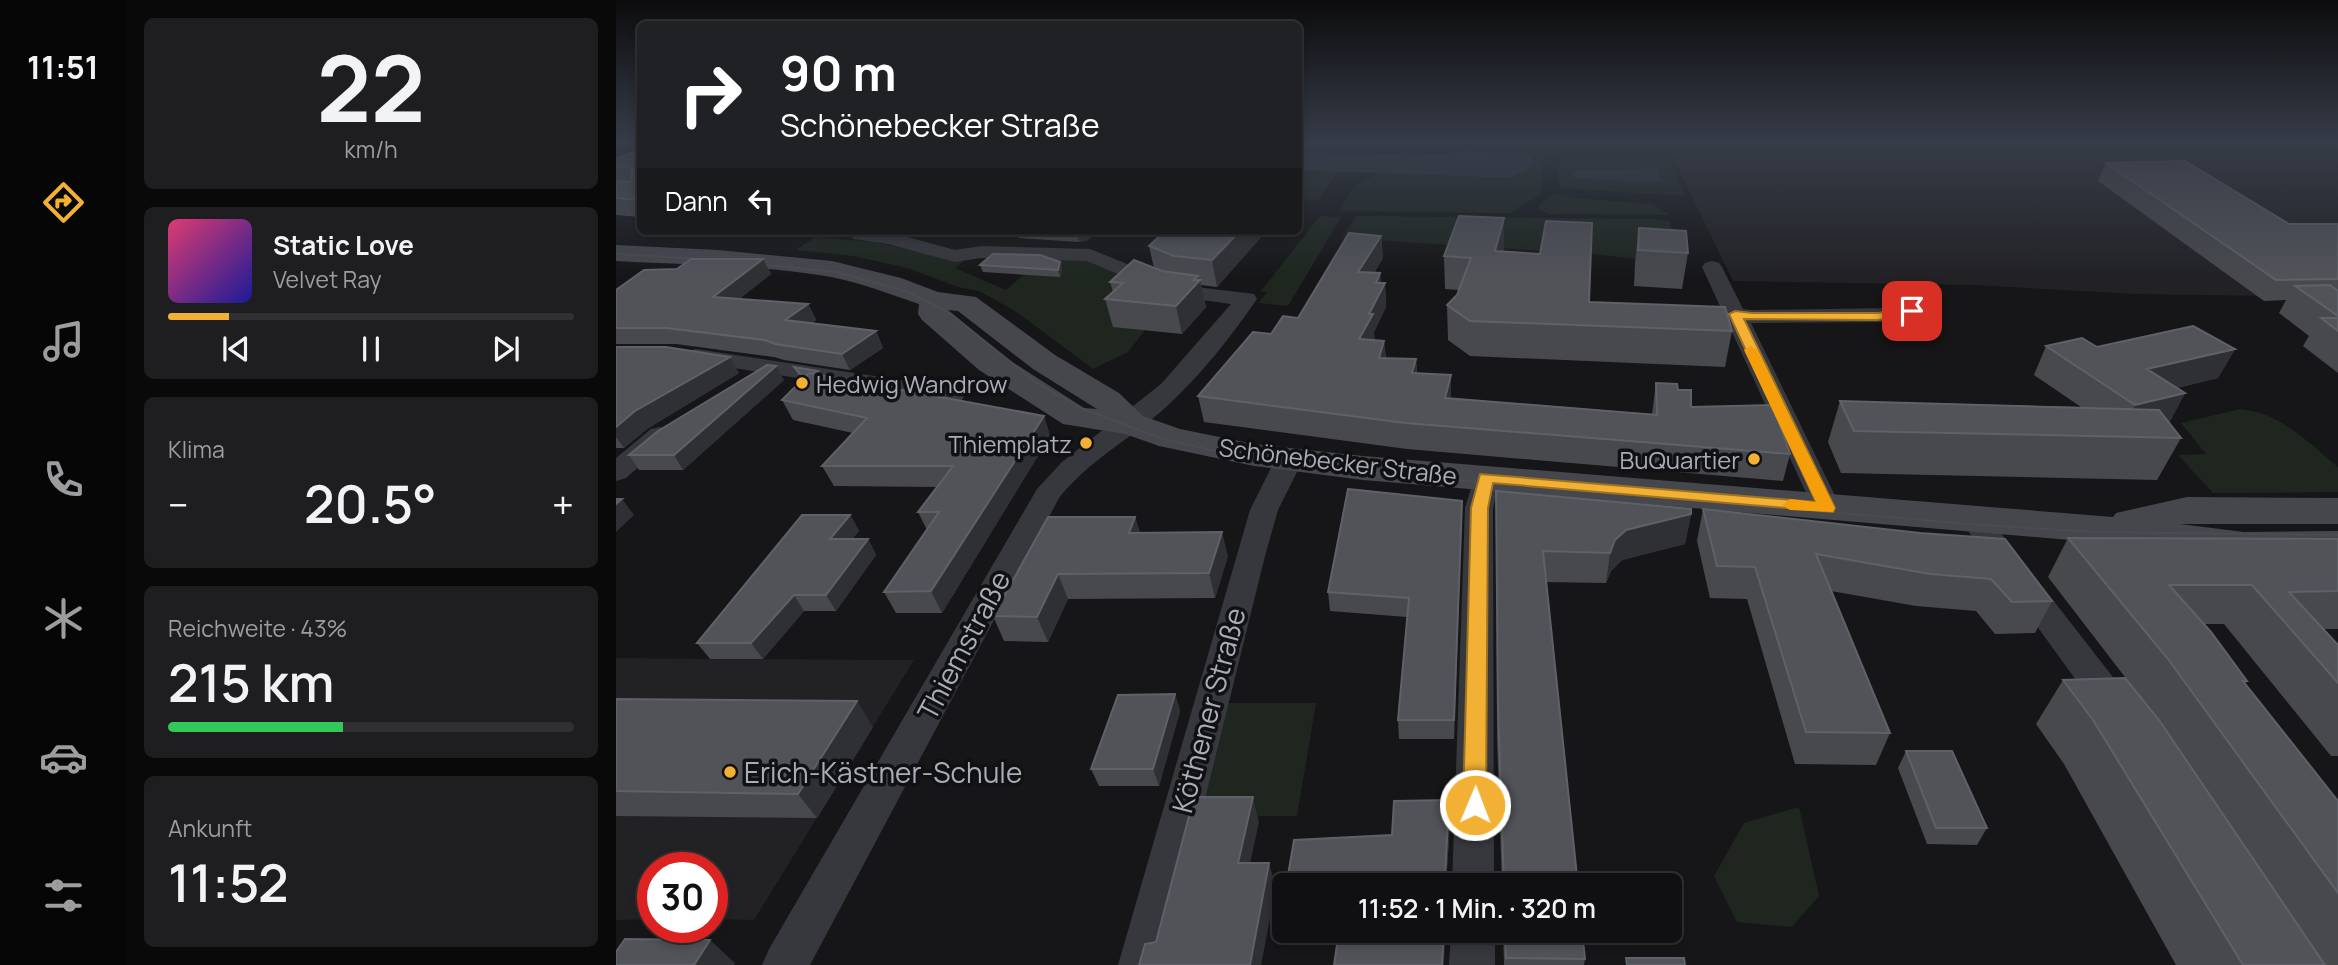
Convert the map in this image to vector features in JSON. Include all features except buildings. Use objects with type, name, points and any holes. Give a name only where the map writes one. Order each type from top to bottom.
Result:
[{"type":"main road","name":"Schönebecker Straße","points":[[616,253],[718,258],[832,269],[891,284],[934,300],[933,314],[991,363],[1075,417],[1130,424],[1198,445],[1289,460],[1976,521],[2094,528],[2244,546],[2338,545]]},
{"type":"main road","name":"Schönebecker Straße","points":[[2094,528],[2187,510],[2338,511]]},
{"type":"street","name":"Thiemstraße","points":[[785,965],[1037,511],[1069,469],[1130,424],[1166,393],[1246,299],[1175,291],[1090,255],[981,252],[956,256],[889,238],[860,235]]},
{"type":"street","points":[[1712,267],[1827,508]]},
{"type":"street","points":[[1735,314],[1752,317],[1897,315],[1924,305],[1928,298],[1924,286]]},
{"type":"street","points":[[676,354],[773,366],[953,395]]},
{"type":"street","points":[[743,384],[773,366]]},
{"type":"street","points":[[616,471],[657,436],[678,424]]},
{"type":"street","name":"Köthener Straße","points":[[1141,965],[1250,556],[1264,510],[1289,460]]},
{"type":"street","points":[[1473,873],[1479,508],[1486,478]]},
{"type":"street","points":[[1976,521],[2138,739]]},
{"type":"street","points":[[1472,965],[1473,943]]},
{"type":"shaded area","points":[[1302,188],[1326,188],[1318,201],[1302,199]]},
{"type":"shaded area","points":[[1354,188],[1541,188],[1541,194],[1510,213],[1339,211]]},
{"type":"shaded area","points":[[1561,188],[1682,188],[1685,196]]},
{"type":"shaded area","points":[[1688,188],[2338,188],[2338,297],[2137,294],[1976,285],[1733,281]]},
{"type":"shaded area","points":[[1554,193],[1574,198],[1652,204],[1670,215],[1548,214],[1540,210],[1538,206]]},
{"type":"shaded area","points":[[1320,216],[1341,217],[1288,306],[1259,303],[1267,292],[1261,291]]},
{"type":"shaded area","points":[[1356,216],[1656,219],[1669,221],[1686,264],[1592,254],[1342,238]]},
{"type":"shaded area","points":[[815,237],[874,242],[964,261],[955,268],[1006,290],[1050,252],[1115,264],[1145,330],[1128,352],[1093,369],[1015,311],[979,291],[958,287],[907,268],[854,256],[796,250]]},
{"type":"shaded area","points":[[2240,409],[2268,416],[2293,430],[2316,448],[2338,467],[2338,492],[2213,493],[2178,455],[2206,454],[2181,423]]},
{"type":"shaded area","name":"Erich-Kästner-Schule","points":[[616,658],[914,660],[754,920],[728,919],[728,852],[637,852],[637,919],[616,920]]},
{"type":"shaded area","points":[[1224,703],[1316,703],[1297,816],[1195,816]]},
{"type":"shaded area","points":[[1799,807],[1819,896],[1792,927],[1737,922],[1714,876],[1744,823]]},
{"type":"tram line","points":[[616,254],[720,260]]},
{"type":"tram line","points":[[748,263],[836,272],[909,292],[951,314],[1037,383],[1081,408],[1160,438],[1237,456],[1344,470],[1980,525],[2096,532],[2338,535]]},
{"type":"slow traffic","points":[[1751,350],[1827,508],[1790,505]]},
{"type":"place","name":"Hedwig Wandrow","points":[[802,383]]},
{"type":"place","name":"Thiemplatz","points":[[1086,443]]},
{"type":"place","name":"BuQuartier","points":[[1754,459]]},
{"type":"place","name":"Erich-Kästner-Schule","points":[[730,772]]},
{"type":"route","points":[[1475,805],[1479,508],[1486,478],[1827,508],[1735,314],[1752,317],[1878,317],[1912,311]]}]
